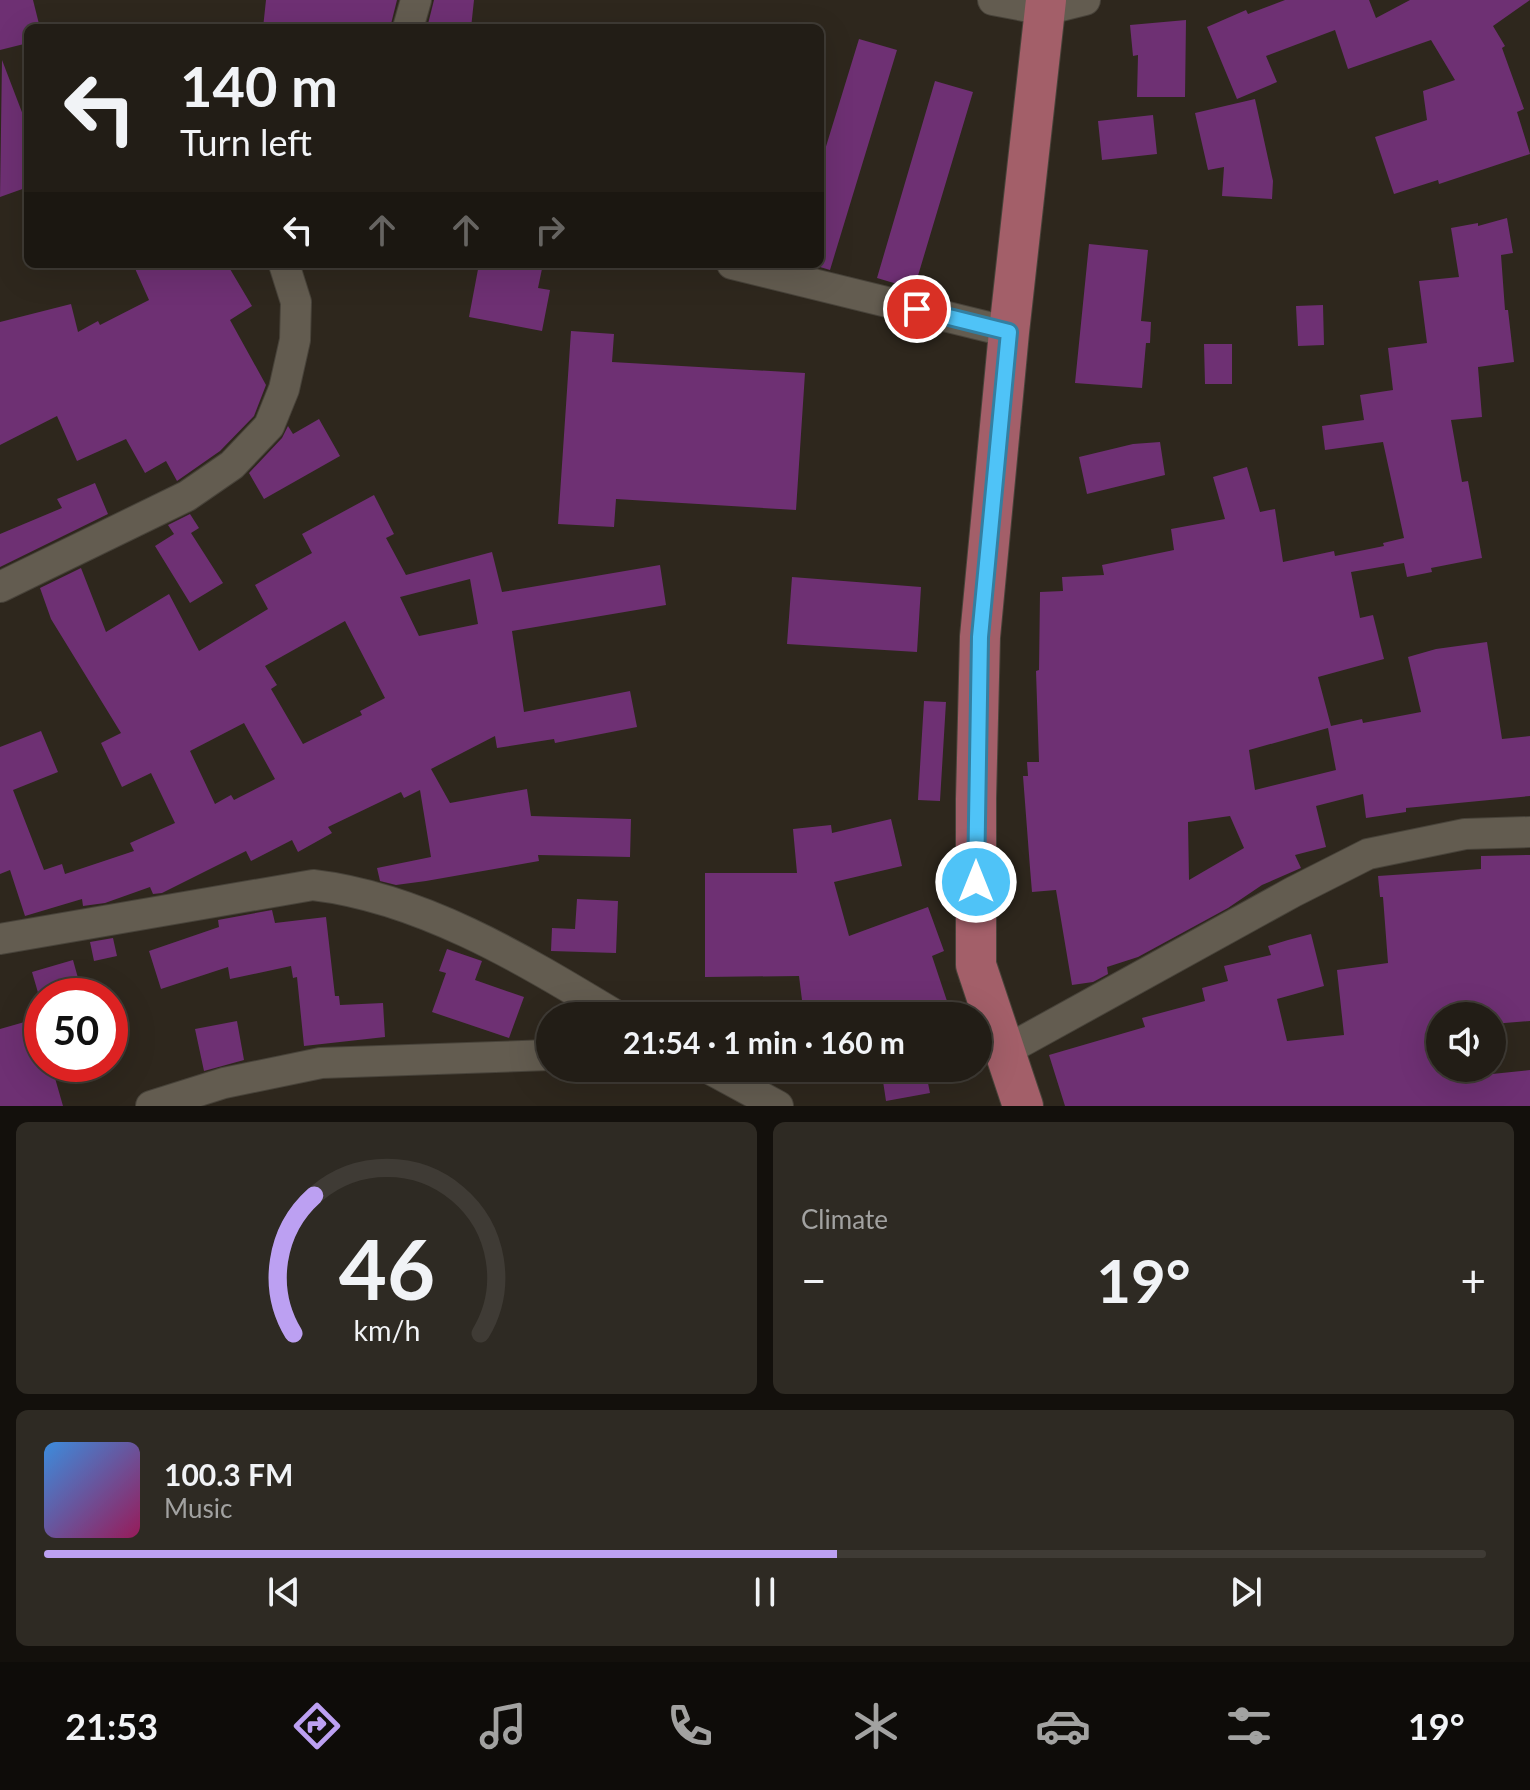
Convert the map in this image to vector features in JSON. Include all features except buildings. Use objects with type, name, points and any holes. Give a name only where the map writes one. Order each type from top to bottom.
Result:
[{"type":"main road","points":[[1023,1106],[976,965],[976,799],[980,637],[1045,5]]},
{"type":"street","points":[[409,24],[416,0]]},
{"type":"street","points":[[993,0],[1045,5],[1085,0]]},
{"type":"street","points":[[0,587],[187,496],[232,465],[269,426],[284,389],[295,340],[296,302],[285,268]]},
{"type":"street","points":[[748,268],[1009,332]]},
{"type":"street","points":[[1003,1052],[1368,854],[1465,834],[1530,832]]},
{"type":"street","points":[[3,934],[313,885],[352,890],[444,922],[593,1002]]},
{"type":"street","points":[[151,1106],[224,1083],[321,1063],[536,1055]]},
{"type":"street","points":[[734,1082],[778,1106]]},
{"type":"route","points":[[917,309],[1009,332],[980,637],[976,882]]}]
